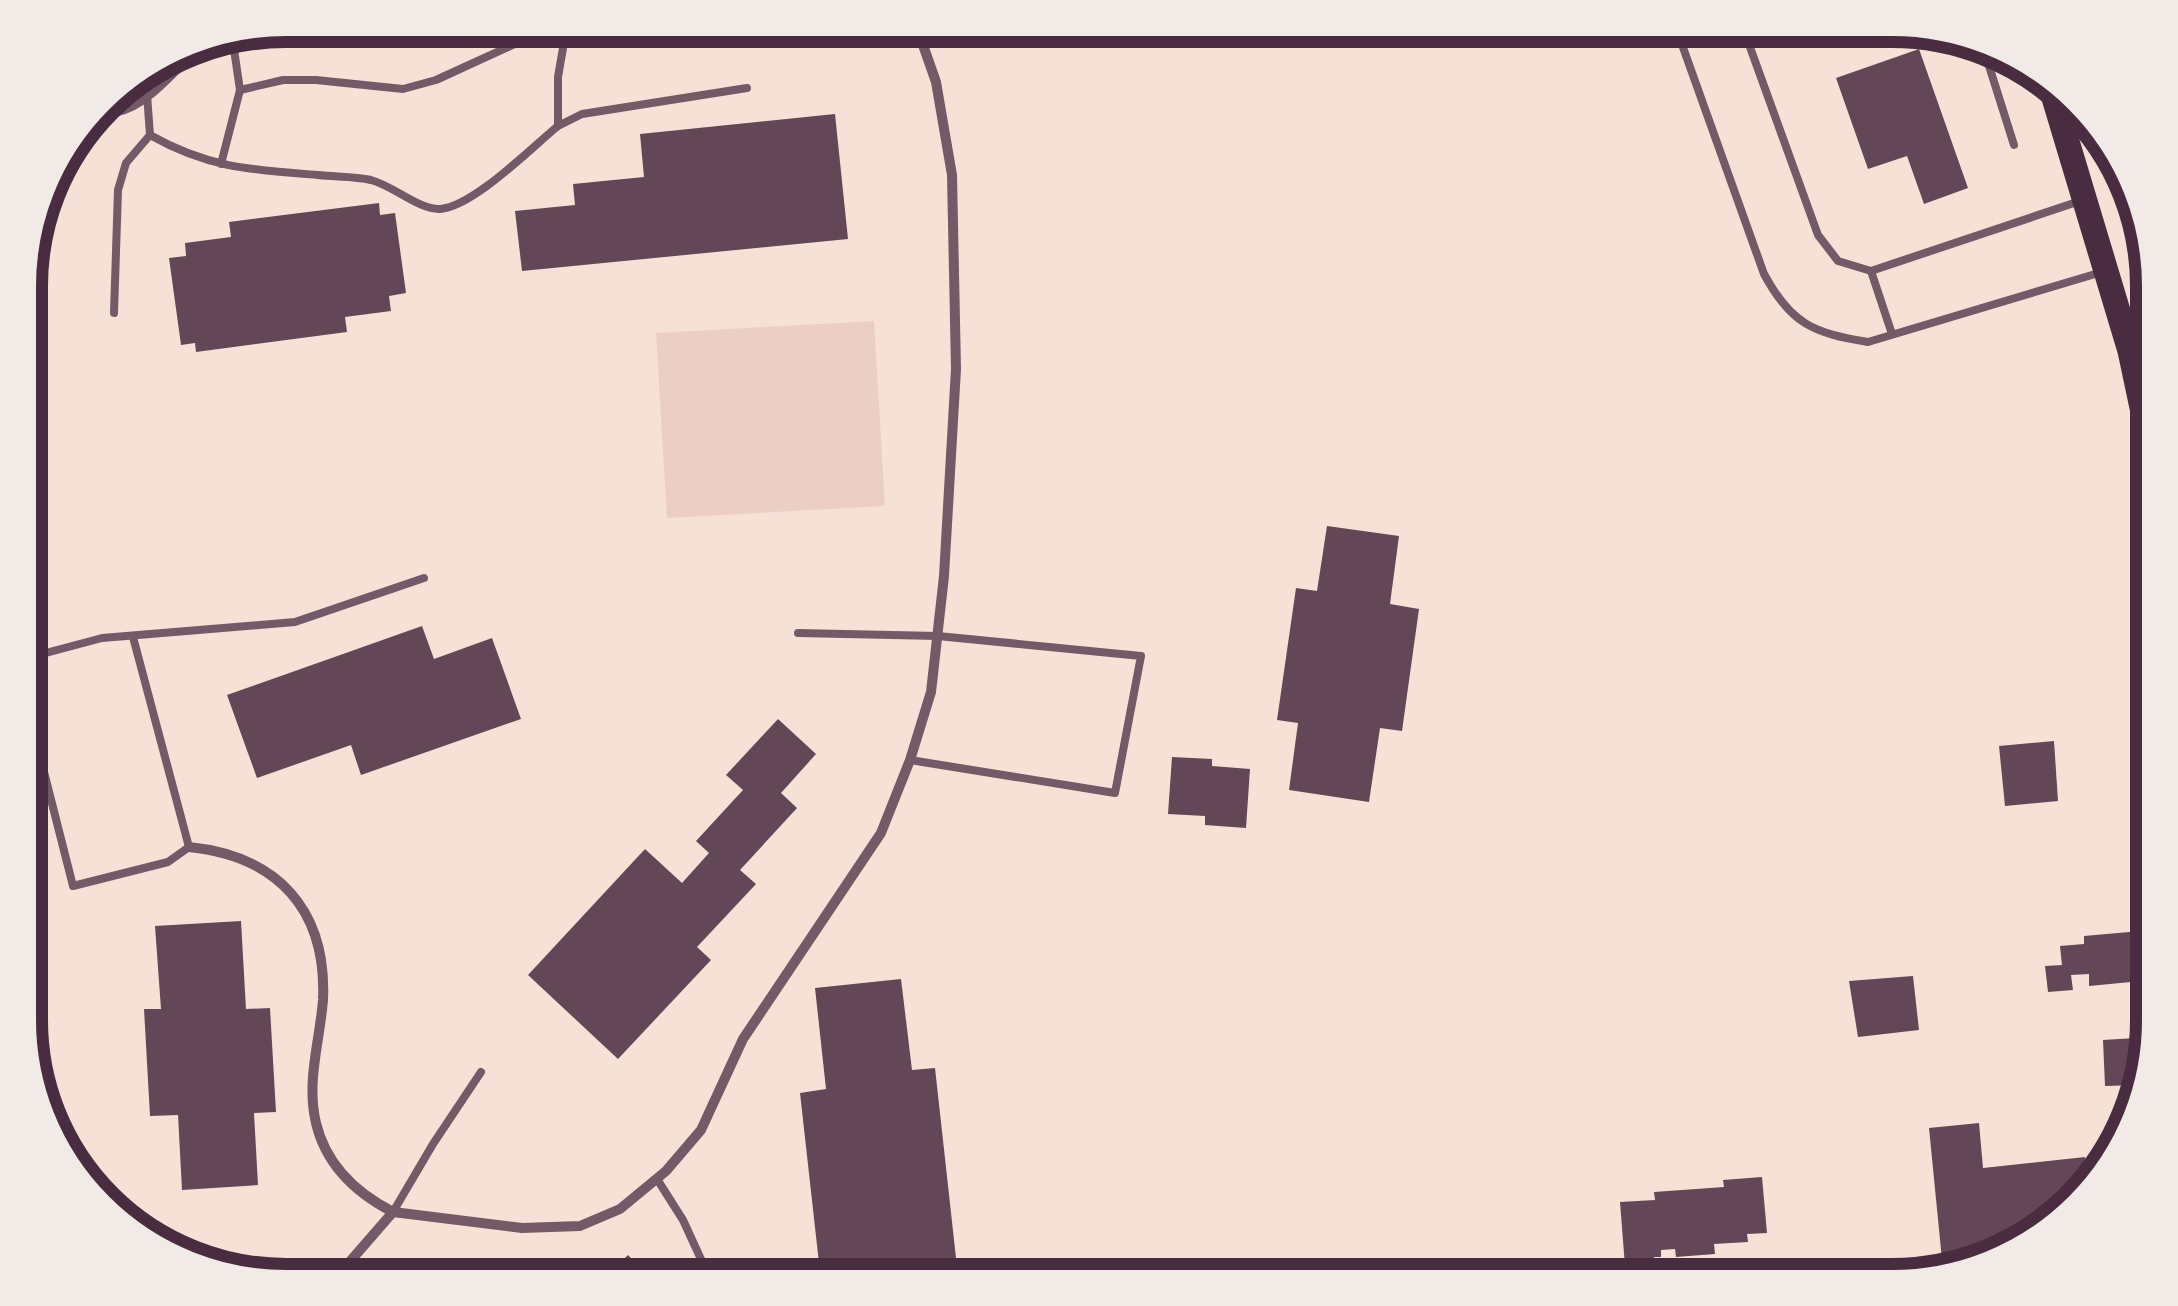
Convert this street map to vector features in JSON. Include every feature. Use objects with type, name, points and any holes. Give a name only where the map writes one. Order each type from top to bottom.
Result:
[{"type":"main road","points":[[2057,108],[2106,271],[2135,332]]},
{"type":"street","points":[[188,847],[247,859],[281,881],[307,912],[318,952],[323,998],[313,1074],[315,1122],[332,1163],[366,1198],[393,1212],[522,1228],[580,1226],[620,1208],[658,1179],[701,1130],[743,1039],[872,846],[910,760],[931,692],[956,369],[952,175],[940,96],[922,42]]},
{"type":"street","points":[[117,112],[147,95],[173,71]]},
{"type":"street","points":[[348,1264],[393,1212]]},
{"type":"lane","points":[[240,90],[283,80],[403,89],[436,80],[519,42]]},
{"type":"lane","points":[[558,126],[558,78],[564,42]]},
{"type":"lane","points":[[1681,42],[1764,274],[1779,302],[1800,323],[1832,336],[1868,342],[2106,271]]},
{"type":"lane","points":[[1748,42],[1818,234],[1838,261],[1871,271],[2086,199]]},
{"type":"lane","points":[[220,164],[240,90],[234,49]]},
{"type":"lane","points":[[1988,62],[2014,145]]},
{"type":"lane","points":[[150,135],[183,154],[220,164],[368,180],[397,189],[421,206],[441,209],[479,191],[558,126],[582,114],[747,88]]},
{"type":"lane","points":[[114,312],[118,190],[126,163],[150,135],[147,95]]},
{"type":"lane","points":[[1871,271],[1892,334]]},
{"type":"lane","points":[[42,654],[102,638],[295,622],[424,578]]},
{"type":"lane","points":[[798,633],[938,636],[1142,656],[1116,792],[910,760]]},
{"type":"lane","points":[[42,763],[74,886],[168,862],[188,847],[133,636]]},
{"type":"lane","points":[[393,1212],[432,1144],[481,1072]]},
{"type":"lane","points":[[658,1179],[703,1264]]},
{"type":"shaded area","points":[[874,321],[885,506],[667,518],[656,333]]},
{"type":"building","points":[[1919,49],[1968,188],[1924,204],[1907,156],[1868,169],[1836,78]]},
{"type":"building","points":[[835,114],[848,239],[522,271],[515,211],[575,205],[573,184],[644,177],[640,134]]},
{"type":"building","points":[[379,203],[380,215],[395,213],[406,293],[389,296],[391,311],[345,317],[347,332],[196,352],[195,343],[181,345],[169,258],[186,256],[185,243],[231,237],[229,222]]},
{"type":"building","points":[[1327,526],[1399,536],[1390,604],[1419,609],[1402,731],[1380,728],[1369,802],[1289,790],[1298,723],[1277,720],[1296,588],[1317,591]]},
{"type":"building","points":[[422,626],[434,659],[492,638],[521,719],[361,775],[351,745],[257,778],[227,695]]},
{"type":"building","points":[[778,719],[816,754],[781,793],[797,808],[740,870],[756,884],[697,947],[711,960],[618,1059],[528,975],[645,849],[682,883],[709,853],[696,841],[743,790],[726,775]]},
{"type":"building","points":[[2054,741],[2058,801],[2005,806],[1999,746]]},
{"type":"building","points":[[1172,757],[1212,759],[1212,766],[1250,769],[1246,828],[1205,825],[1205,816],[1168,814]]},
{"type":"building","points":[[241,921],[246,1009],[270,1008],[276,1112],[254,1113],[258,1185],[182,1190],[178,1115],[150,1116],[144,1009],[161,1009],[155,926]]},
{"type":"building","points":[[2135,932],[2135,982],[2089,986],[2089,974],[2071,975],[2073,990],[2048,992],[2045,966],[2062,965],[2060,946],[2084,944],[2084,936]]},
{"type":"building","points":[[1913,976],[1919,1030],[1858,1037],[1849,981]]},
{"type":"building","points":[[901,979],[912,1070],[935,1068],[957,1264],[819,1264],[800,1093],[826,1089],[815,988]]},
{"type":"building","points":[[2135,1038],[2126,1085],[2105,1086],[2103,1040]]},
{"type":"building","points":[[1979,1123],[1983,1168],[2085,1157],[2086,1166],[2052,1203],[2027,1222],[1970,1251],[1942,1258],[1929,1128]]},
{"type":"building","points":[[1762,1177],[1767,1233],[1747,1234],[1748,1242],[1714,1244],[1715,1254],[1676,1257],[1675,1249],[1661,1250],[1661,1257],[1654,1257],[1654,1263],[1625,1263],[1620,1202],[1655,1200],[1654,1192],[1724,1187],[1723,1180]]},
{"type":"building","points":[[628,1255],[636,1264],[619,1264]]}]
